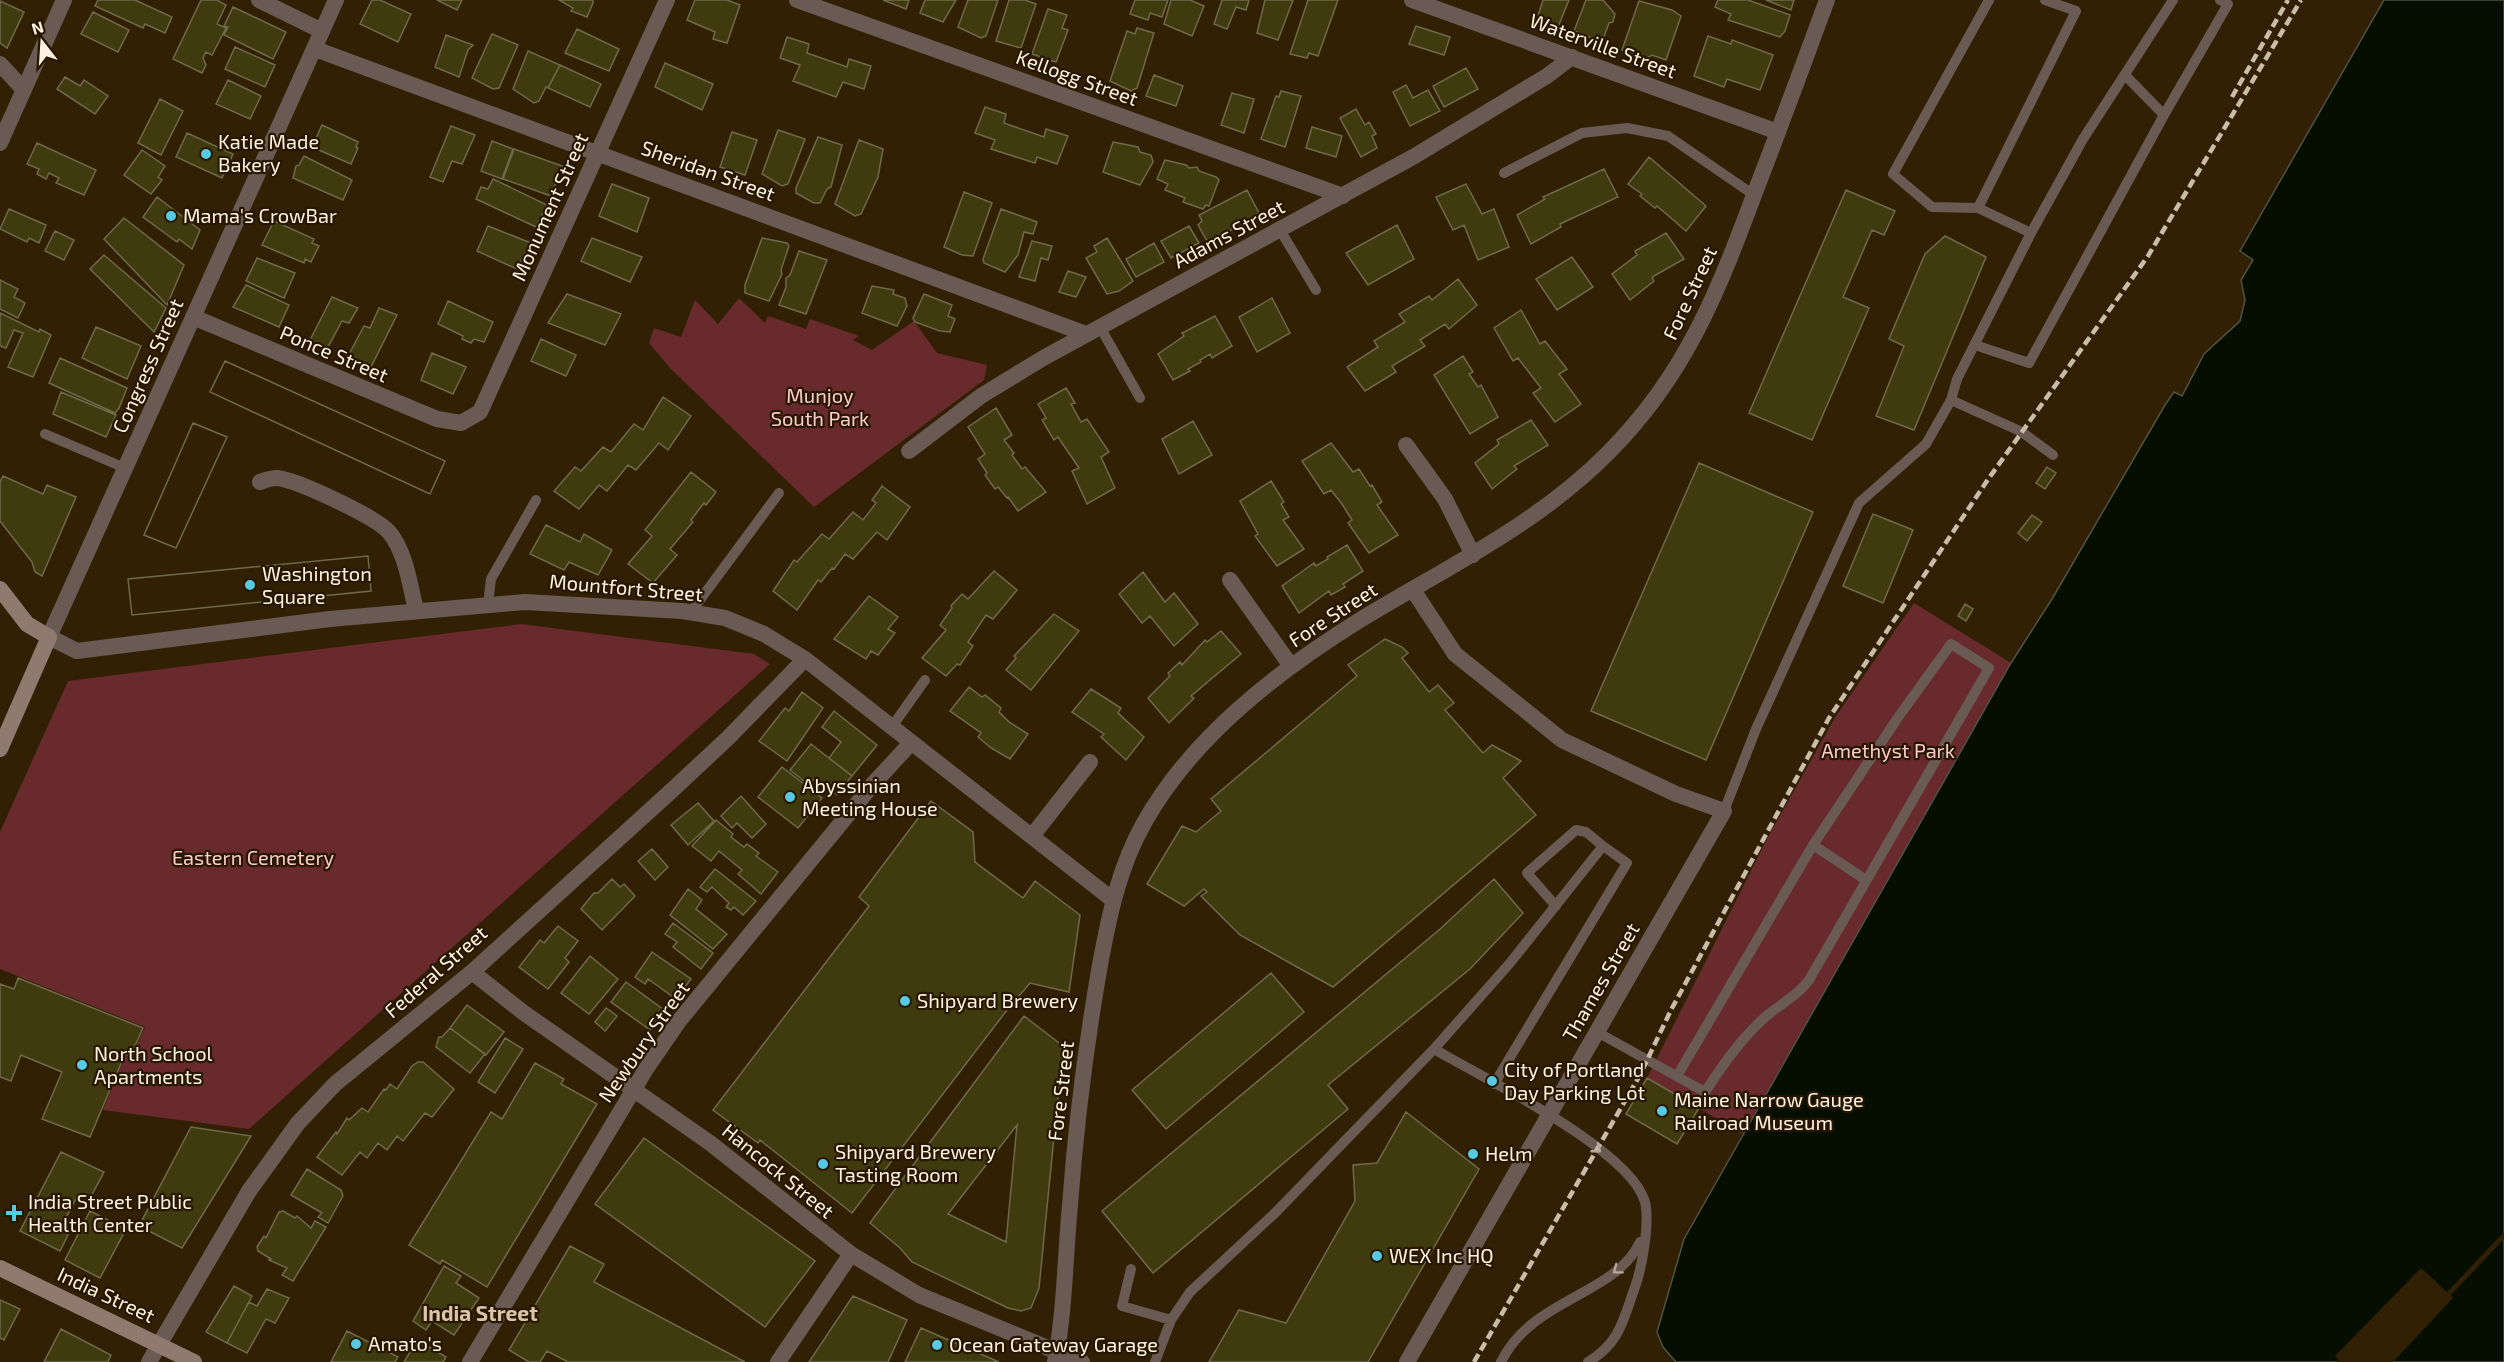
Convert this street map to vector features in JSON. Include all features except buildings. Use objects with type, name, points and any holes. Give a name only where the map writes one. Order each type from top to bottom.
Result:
[{"type":"main road","points":[[0,589],[27,624],[49,637]]},
{"type":"main road","name":"Congress Street","points":[[0,749],[49,637]]},
{"type":"main road","name":"India Street","points":[[0,1268],[194,1362]]},
{"type":"street","points":[[0,143],[64,0]]},
{"type":"street","points":[[259,0],[322,31]]},
{"type":"street","name":"Congress Street","points":[[49,637],[336,0]]},
{"type":"street","name":"Monument Street","points":[[461,423],[480,412],[668,0]]},
{"type":"street","name":"Kellogg Street","points":[[796,0],[1343,196]]},
{"type":"street","name":"Waterville Street","points":[[1412,0],[1778,132]]},
{"type":"street","name":"Fore Street","points":[[1056,1358],[1062,1315],[1074,1155],[1088,1034],[1113,900],[1131,848],[1164,790],[1216,731],[1292,666],[1360,620],[1473,555],[1520,525],[1580,479],[1610,452],[1665,387],[1689,350],[1707,312],[1754,195],[1827,0]]},
{"type":"street","name":"Sheridan Street","points":[[315,49],[1093,331]]},
{"type":"street","name":"Adams Street","points":[[909,451],[981,396],[1093,331],[1413,157],[1547,76],[1572,57]]},
{"type":"street","points":[[0,64],[24,90]]},
{"type":"street","name":"Ponce Street","points":[[193,317],[437,419],[461,423]]},
{"type":"street","points":[[1406,445],[1445,499],[1473,555]]},
{"type":"street","points":[[260,482],[276,478],[296,484],[371,518],[389,533],[401,555],[416,610]]},
{"type":"street","points":[[1230,580],[1292,666]]},
{"type":"street","points":[[1413,590],[1455,654],[1562,740],[1676,794],[1724,811]]},
{"type":"street","name":"Mountfort Street","points":[[49,637],[77,651],[416,610],[536,602],[691,612],[725,618],[785,645],[805,658],[910,744],[1113,900]]},
{"type":"street","name":"Federal Street","points":[[149,1362],[249,1191],[297,1124],[335,1084],[472,972],[694,770],[805,658]]},
{"type":"street","name":"Newbury Street","points":[[470,1362],[679,1021],[873,784],[910,744]]},
{"type":"street","points":[[1032,836],[1090,762]]},
{"type":"street","name":"Thames Street","points":[[1407,1362],[1724,811]]},
{"type":"street","name":"Hancock Street","points":[[472,972],[524,1013],[710,1143],[851,1254],[919,1295],[1056,1358],[1082,1362]]},
{"type":"street","points":[[778,1362],[851,1254]]},
{"type":"lane","points":[[1989,0],[1893,174],[1932,207],[1978,208],[2031,233]]},
{"type":"lane","points":[[1978,208],[2076,11],[2045,0]]},
{"type":"lane","points":[[1724,811],[1756,729],[1859,502],[1926,444],[1951,400],[1957,379],[2031,233],[2083,140],[2174,0]]},
{"type":"lane","points":[[1975,345],[2029,363],[2164,115],[2228,4],[2220,0]]},
{"type":"lane","points":[[2125,75],[2164,115]]},
{"type":"lane","points":[[1504,173],[1582,133],[1627,128],[1668,136],[1754,195]]},
{"type":"lane","points":[[1280,230],[1316,290]]},
{"type":"lane","points":[[1093,331],[1140,398]]},
{"type":"lane","points":[[1951,400],[2022,432],[2053,455]]},
{"type":"lane","points":[[45,434],[125,468]]},
{"type":"lane","points":[[691,612],[779,493]]},
{"type":"lane","points":[[488,604],[491,579],[536,500]]},
{"type":"lane","points":[[1597,1032],[1705,1092],[1763,1019],[1801,990],[1989,668],[1951,644],[1899,716],[1813,845],[1677,1076]]},
{"type":"lane","points":[[891,728],[925,680]]},
{"type":"lane","points":[[1494,1084],[1627,863],[1586,832],[1576,830],[1527,873],[1556,906]]},
{"type":"lane","points":[[1813,845],[1866,880]]},
{"type":"lane","points":[[1155,1362],[1171,1320],[1190,1292],[1276,1212],[1434,1049],[1510,963],[1603,846]]},
{"type":"lane","points":[[1434,1049],[1579,1135],[1631,1178],[1645,1203],[1647,1221],[1638,1280],[1606,1362]]},
{"type":"lane","points":[[1501,1362],[1510,1344],[1534,1320],[1594,1285],[1626,1263],[1638,1246],[1647,1221]]},
{"type":"lane","points":[[1131,1269],[1122,1306],[1171,1320]]},
{"type":"lane","points":[[1588,1362],[1604,1353],[1616,1337]]},
{"type":"green space","name":"Munjoy South Park","points":[[739,298],[765,323],[768,316],[806,329],[810,319],[859,336],[853,340],[872,350],[914,321],[937,353],[987,365],[984,380],[814,507],[671,369],[649,343],[654,328],[681,337],[695,300],[718,324]]},
{"type":"green space","name":"Amethyst Park","points":[[1914,603],[2011,663],[1743,1134],[1647,1078],[1768,837],[1836,716]]},
{"type":"green space","name":"Eastern Cemetery","points":[[521,624],[754,654],[770,664],[249,1129],[103,1110],[125,1056],[131,1058],[145,1027],[0,969],[0,832],[68,681]]},
{"type":"shaded area","points":[[2384,0],[2504,0],[2504,1362],[1676,1362],[1663,1347],[1657,1332],[1684,1239],[2011,663],[2052,599],[2165,405],[2174,392],[2182,396],[2204,354],[2240,321],[2245,300],[2241,280],[2253,260],[2240,251]]},
{"type":"pier","points":[[2504,1232],[2504,1239],[2451,1295],[2453,1298],[2393,1362],[2337,1362],[2339,1360],[2335,1356],[2421,1268],[2447,1292]]},
{"type":"railway","points":[[2232,97],[2288,0]]},
{"type":"railway","points":[[1474,1362],[1640,1075],[1671,1010],[1829,718],[1989,478],[2148,256],[2301,0]]},
{"type":"place","name":"Katie Made Bakery","points":[[206,154]]},
{"type":"place","name":"Mama's CrowBar","points":[[171,216]]},
{"type":"place","name":"Washington Square","points":[[250,585]]},
{"type":"place","name":"Abyssinian Meeting House","points":[[790,797]]},
{"type":"place","name":"Shipyard Brewery","points":[[905,1001]]},
{"type":"place","name":"North School Apartments","points":[[82,1065]]},
{"type":"place","name":"City of Portland Day Parking Lot","points":[[1492,1081]]},
{"type":"place","name":"Maine Narrow Gauge Railroad Museum","points":[[1662,1111]]},
{"type":"place","name":"Helm","points":[[1473,1154]]},
{"type":"place","name":"Shipyard Brewery Tasting Room","points":[[823,1164]]},
{"type":"place","name":"India Street Public Health Center","points":[[14,1213]]},
{"type":"place","name":"WEX Inc HQ","points":[[1377,1256]]},
{"type":"place","name":"Amato's","points":[[356,1344]]},
{"type":"place","name":"Ocean Gateway Garage","points":[[937,1345]]},
{"type":"district","name":"India Street","points":[[480,1314]]}]
